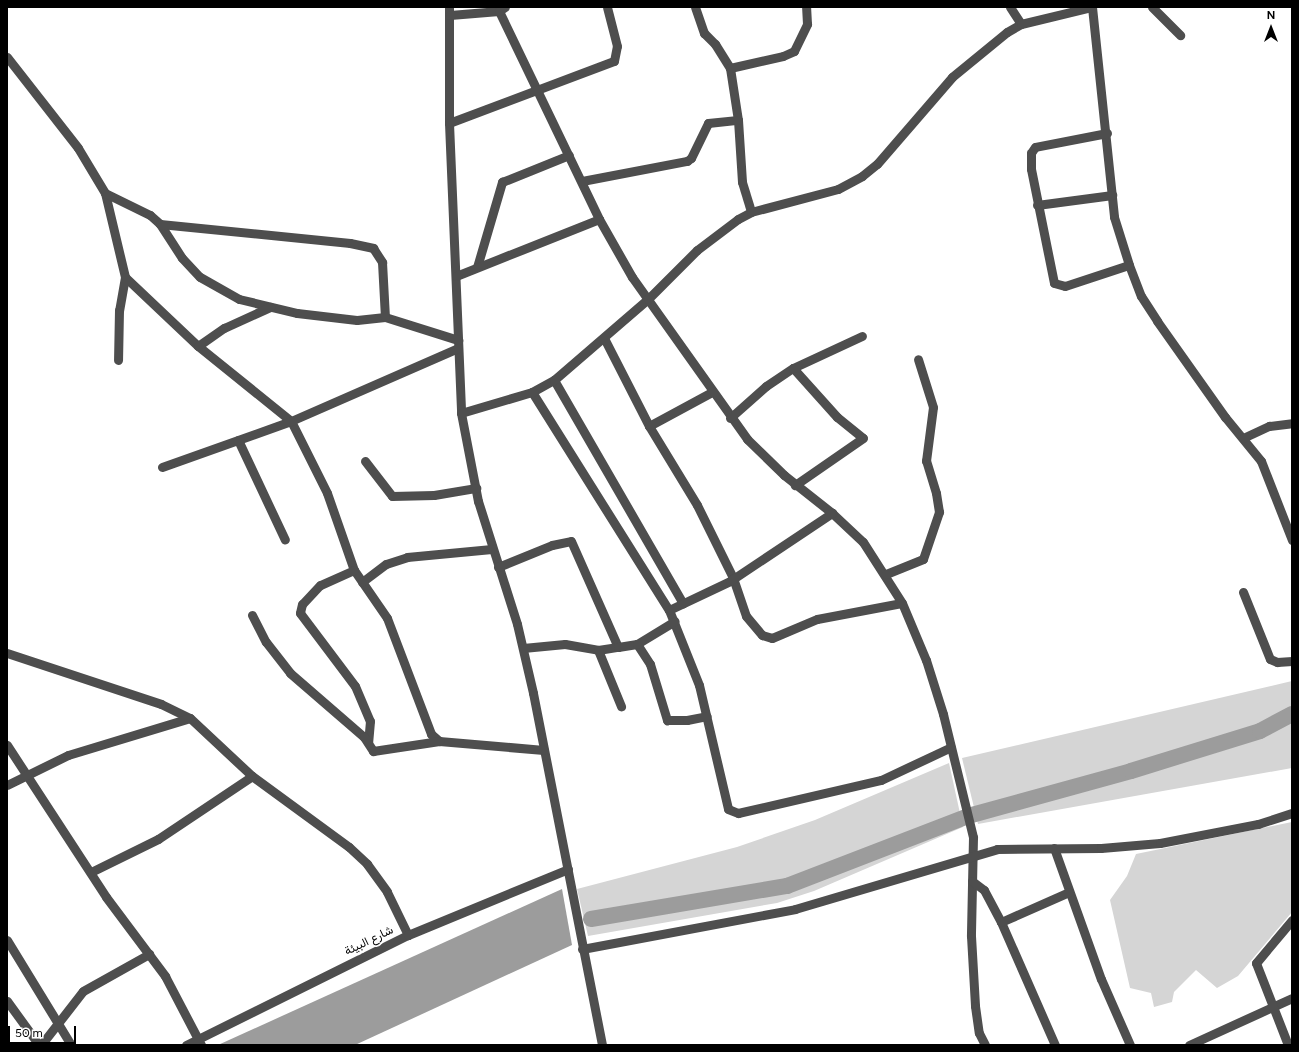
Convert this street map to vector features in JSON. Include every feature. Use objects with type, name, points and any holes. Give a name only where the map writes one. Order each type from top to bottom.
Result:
[{"type":"street","points":[[449,123],[536,88],[614,61],[617,46],[607,7]]},
{"type":"street","points":[[695,7],[704,33],[715,44],[730,68],[738,120],[742,182],[751,212]]},
{"type":"street","points":[[730,68],[783,56],[794,51],[807,24],[806,7]]},
{"type":"street","points":[[1010,7],[1021,24]]},
{"type":"street","points":[[461,413],[532,392],[554,380],[648,299],[698,250],[751,212],[838,189],[862,176],[877,164],[952,77],[989,45],[1021,24],[1092,7],[1107,133],[1114,217],[1129,265],[1141,296],[1157,320],[1268,472],[1292,540]]},
{"type":"street","points":[[1152,7],[1180,35]]},
{"type":"street","points":[[602,1045],[524,648],[492,549],[476,488],[461,413],[449,123],[449,11],[500,8],[536,88],[582,180],[599,219],[632,277],[730,418],[795,485],[832,513],[863,542],[886,574],[902,603],[926,660],[951,747],[973,838],[974,857],[972,881],[975,1006],[979,1033],[985,1045]]},
{"type":"street","points":[[7,57],[78,148],[105,193],[125,276],[119,310],[118,360]]},
{"type":"street","points":[[582,180],[687,161],[691,158],[708,123],[738,120]]},
{"type":"street","points":[[1107,133],[1038,145],[1032,149],[1031,169],[1050,275],[1058,286],[1129,265]]},
{"type":"street","points":[[478,267],[502,182],[569,155]]},
{"type":"street","points":[[105,193],[160,224],[350,243],[373,248],[379,254],[383,271],[385,318]]},
{"type":"street","points":[[1037,205],[1112,195]]},
{"type":"street","points":[[456,276],[599,219]]},
{"type":"street","points":[[160,224],[182,258],[200,277],[239,299],[270,307],[357,320],[385,318],[458,344]]},
{"type":"street","points":[[125,276],[198,346],[291,421],[327,493],[354,570],[386,618],[425,724],[439,741]]},
{"type":"street","points":[[198,346],[224,328],[270,307]]},
{"type":"street","points":[[730,418],[766,386],[793,368],[862,336]]},
{"type":"street","points":[[604,338],[649,426],[697,505],[733,578],[746,616],[762,635],[768,638],[817,619],[902,603]]},
{"type":"street","points":[[162,467],[291,421],[458,344]]},
{"type":"street","points":[[886,574],[923,559],[939,512],[936,493],[926,461],[933,407],[918,359]]},
{"type":"street","points":[[793,368],[837,417],[864,438],[795,485]]},
{"type":"street","points":[[554,380],[683,603]]},
{"type":"street","points":[[532,392],[675,621],[696,672],[728,809],[732,812],[881,780],[951,747]]},
{"type":"street","points":[[649,426],[712,392]]},
{"type":"street","points":[[1243,438],[1269,426],[1292,423]]},
{"type":"street","points":[[238,440],[285,540]]},
{"type":"street","points":[[365,461],[392,496],[434,495],[476,488]]},
{"type":"street","points":[[669,610],[733,578],[832,513]]},
{"type":"street","points":[[498,567],[552,545],[571,541],[618,647]]},
{"type":"street","points":[[362,582],[386,564],[407,557],[492,549]]},
{"type":"street","points":[[354,570],[320,585],[302,604],[300,613],[355,686],[370,721],[368,742]]},
{"type":"street","points":[[1244,592],[1270,659],[1292,661]]},
{"type":"street","points":[[252,615],[266,642],[290,673],[368,742],[372,751],[377,752],[439,741],[544,750]]},
{"type":"street","points":[[524,648],[566,644],[598,650],[637,644],[675,621]]},
{"type":"street","points":[[637,644],[650,664],[667,720],[687,720],[707,716]]},
{"type":"street","points":[[598,650],[621,706]]},
{"type":"street","points":[[7,653],[161,704],[190,718],[252,776],[350,847],[363,860],[387,892],[408,935]]},
{"type":"street","points":[[7,785],[87,748],[190,718]]},
{"type":"street","points":[[7,745],[29,776],[90,872],[165,976],[199,1041]]},
{"type":"street","points":[[90,872],[158,839],[200,808],[252,776]]},
{"type":"street","points":[[582,949],[795,909],[1005,848],[1054,848],[1160,843],[1258,824],[1292,813]]},
{"type":"street","points":[[1054,848],[1101,979],[1130,1045]]},
{"type":"street","name":"شارع البيئة","points":[[186,1045],[199,1041],[408,935],[568,869]]},
{"type":"street","points":[[972,881],[984,890],[1001,922],[1055,1045]]},
{"type":"street","points":[[1001,922],[1069,892]]},
{"type":"street","points":[[1286,1044],[1256,963],[1292,920]]},
{"type":"street","points":[[7,940],[71,1045]]},
{"type":"street","points":[[7,1002],[40,1045],[59,1024],[83,991],[149,954]]},
{"type":"street","points":[[1188,1045],[1205,1042],[1292,998]]},
{"type":"shaded area","points":[[1292,681],[1292,768],[978,824],[962,758]]},
{"type":"shaded area","points":[[949,763],[963,827],[814,891],[777,903],[588,936],[577,889],[737,847],[815,820]]},
{"type":"shaded area","points":[[1292,822],[1292,912],[1238,976],[1217,988],[1196,970],[1174,992],[1172,1002],[1154,1007],[1151,993],[1130,988],[1110,900],[1127,876],[1136,854]]},
{"type":"shaded area","points":[[562,889],[572,945],[355,1045],[218,1045]]},
{"type":"waterway","points":[[591,919],[787,886],[968,816],[1131,771],[1260,731],[1292,714]]}]
